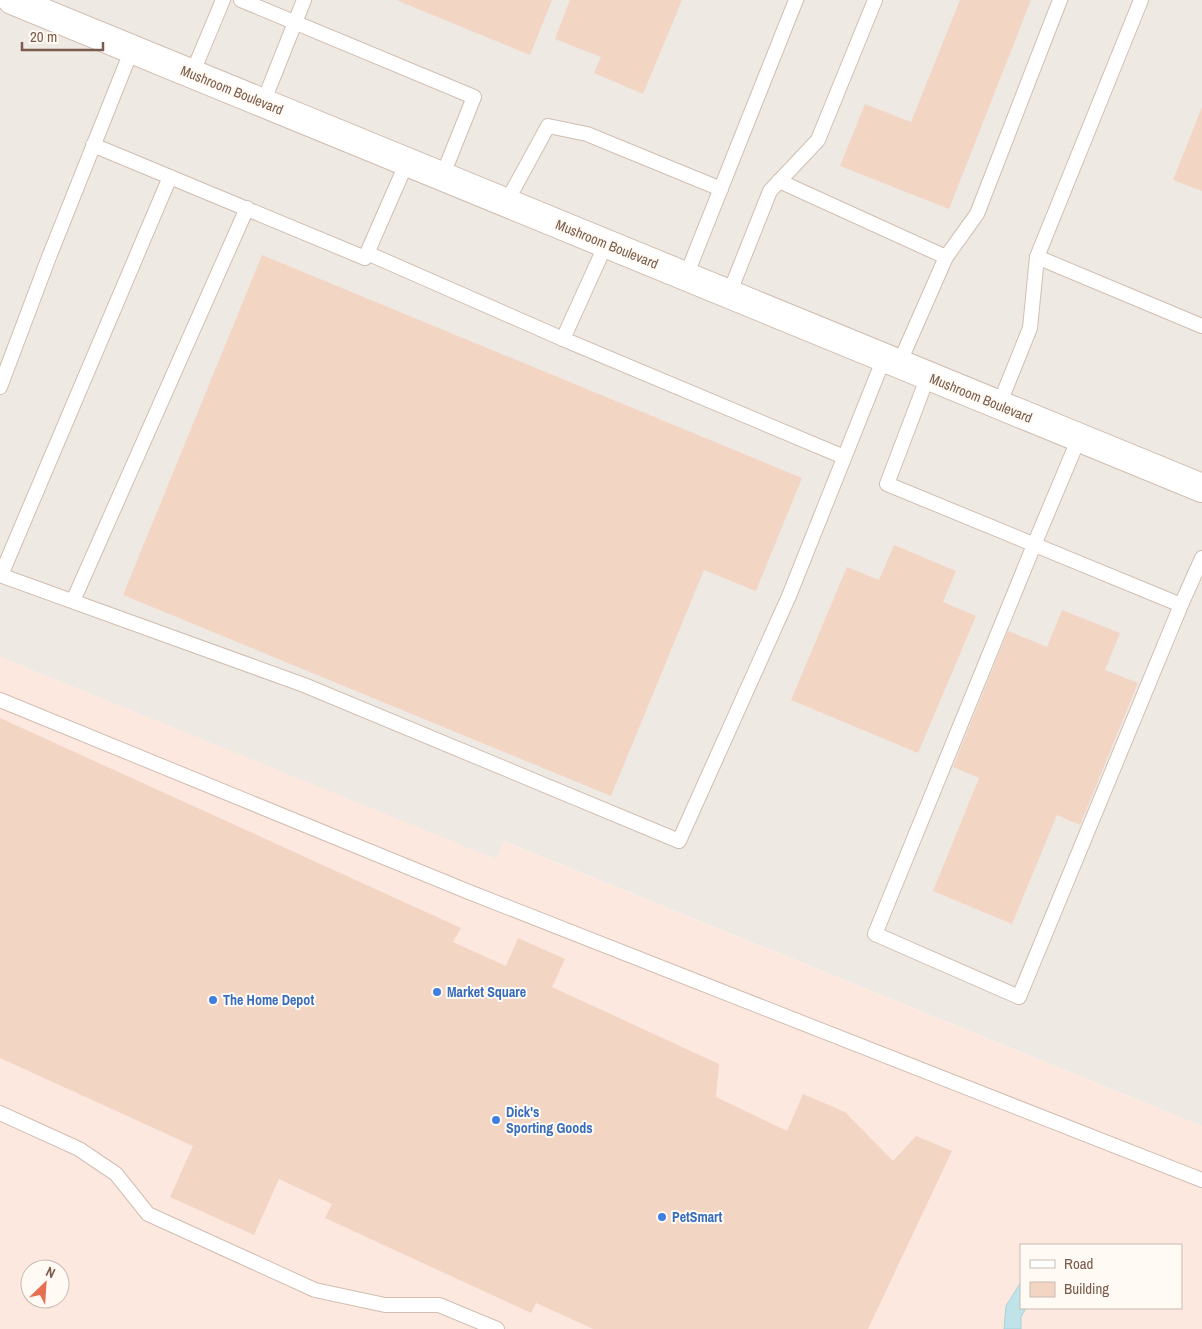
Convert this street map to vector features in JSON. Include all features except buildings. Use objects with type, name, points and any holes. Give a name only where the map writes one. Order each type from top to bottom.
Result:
[{"type":"street","name":"Mushroom Boulevard","points":[[22,2],[192,74],[1202,488]]},
{"type":"lane","points":[[192,74],[222,0]]},
{"type":"lane","points":[[241,0],[474,97],[442,176]]},
{"type":"lane","points":[[263,103],[304,0]]},
{"type":"lane","points":[[686,276],[796,0]]},
{"type":"lane","points":[[729,294],[770,191],[818,140],[875,0]]},
{"type":"lane","points":[[170,176],[1,575],[304,685],[679,841],[789,596],[844,457],[891,361],[946,257],[976,214],[1060,0]]},
{"type":"lane","points":[[999,405],[1030,328],[1037,257],[1141,0]]},
{"type":"lane","points":[[0,387],[49,257],[132,49]]},
{"type":"lane","points":[[506,203],[548,126],[587,134],[720,189]]},
{"type":"lane","points":[[93,145],[365,258],[407,162]]},
{"type":"lane","points":[[779,180],[946,257]]},
{"type":"lane","points":[[73,601],[247,208]]},
{"type":"lane","points":[[563,339],[606,244]]},
{"type":"lane","points":[[367,253],[563,339],[844,457]]},
{"type":"lane","points":[[1037,257],[1202,326]]},
{"type":"lane","points":[[928,376],[887,484],[1181,605]]},
{"type":"lane","points":[[1079,438],[876,934],[1019,997],[1202,558]]},
{"type":"lane","points":[[0,700],[469,892],[1202,1180]]},
{"type":"lane","points":[[0,1113],[80,1149],[116,1174],[148,1214],[315,1290],[385,1305],[439,1305],[497,1329]]},
{"type":"shaded area","points":[[0,0],[1202,0],[1202,1126],[504,841],[496,859],[0,657]]},
{"type":"shaded area","name":"Market Square","points":[[0,657],[495,858],[503,841],[1202,1126],[1202,1329],[0,1329]]},
{"type":"water","points":[[1020,1284],[1020,1309],[1025,1309],[1021,1317],[1021,1329],[1004,1329],[1006,1306]]},
{"type":"place","name":"Market Square","points":[[437,992]]},
{"type":"place","name":"The Home Depot","points":[[213,1000]]},
{"type":"place","name":"Dick's Sporting Goods","points":[[496,1120]]},
{"type":"place","name":"PetSmart","points":[[662,1217]]}]
